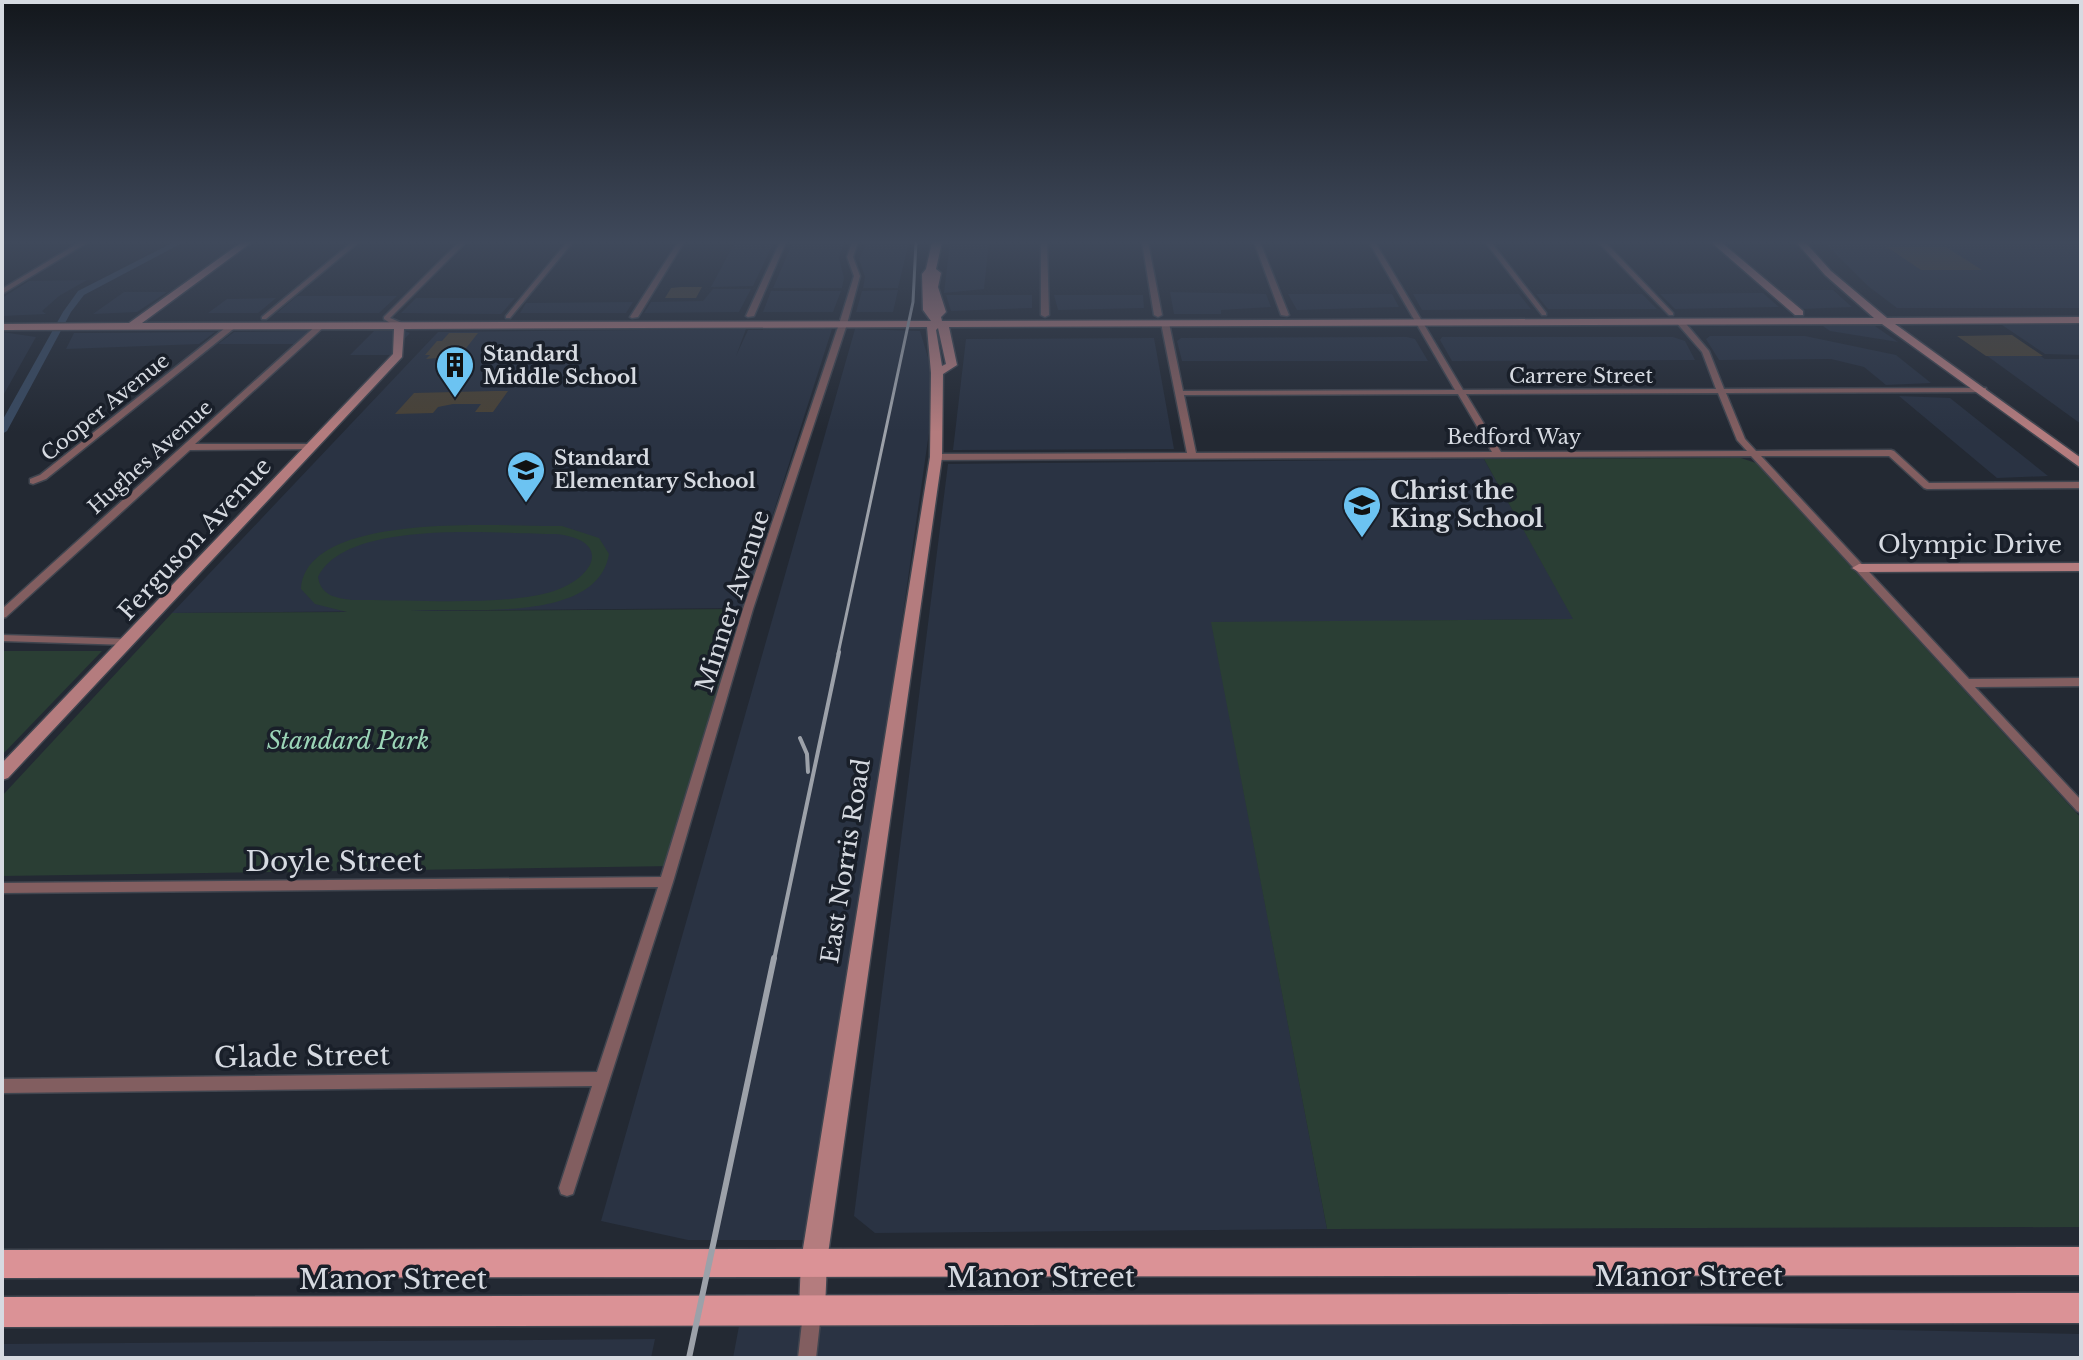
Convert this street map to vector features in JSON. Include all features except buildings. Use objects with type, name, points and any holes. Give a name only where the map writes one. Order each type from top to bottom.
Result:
[{"type":"main road","points":[[132,326],[160,305]]},
{"type":"main road","points":[[927,305],[937,320]]},
{"type":"main road","points":[[1790,305],[1799,313]]},
{"type":"main road","points":[[1871,305],[1947,357],[1955,369],[2081,464]]},
{"type":"main road","points":[[1874,305],[1886,317]]},
{"type":"main road","points":[[1982,320],[2037,312]]},
{"type":"main road","points":[[2,319],[937,320],[1417,318],[1544,314],[1886,317],[2081,312]]},
{"type":"main road","points":[[937,320],[1045,315],[1162,319],[1194,315],[1285,315],[1640,321],[1799,313],[1982,320],[2081,320]]},
{"type":"main road","points":[[2,327],[322,325],[508,317],[750,316],[844,320]]},
{"type":"main road","points":[[233,326],[280,318]]},
{"type":"main road","name":"East Norris Road","points":[[812,1309],[814,1261],[936,457],[937,373],[952,365],[945,328],[937,320]]},
{"type":"main road","name":"Ferguson Avenue","points":[[2,774],[398,355],[392,321]]},
{"type":"main road","name":"Olympic Drive","points":[[1859,568],[2081,567]]},
{"type":"main road","name":"Manor Street","points":[[2,1264],[2081,1261]]},
{"type":"main road","name":"Manor Street","points":[[2,1312],[2081,1308]]},
{"type":"street","points":[[264,318],[279,305]]},
{"type":"street","points":[[392,321],[406,305]]},
{"type":"street","points":[[508,317],[518,305]]},
{"type":"street","points":[[634,317],[641,305]]},
{"type":"street","points":[[750,316],[755,305]]},
{"type":"street","name":"Minner Avenue","points":[[567,1188],[666,882],[748,609],[848,305]]},
{"type":"street","points":[[1045,305],[1045,315]]},
{"type":"street","points":[[1159,305],[1192,455]]},
{"type":"street","points":[[1281,305],[1285,315]]},
{"type":"street","points":[[1410,305],[1498,455]]},
{"type":"street","points":[[1537,305],[1544,314]]},
{"type":"street","points":[[1664,305],[1705,351],[1735,431],[1754,454],[2081,808]]},
{"type":"street","name":"Hughes Avenue","points":[[2,615],[322,325]]},
{"type":"street","name":"Cooper Avenue","points":[[33,481],[43,477],[233,326]]},
{"type":"street","name":"Carrere Street","points":[[1179,393],[1983,390]]},
{"type":"street","points":[[186,447],[311,447]]},
{"type":"street","name":"Bedford Way","points":[[936,457],[1891,453],[1927,486],[2081,485]]},
{"type":"street","points":[[2,638],[129,642]]},
{"type":"street","points":[[1966,683],[2081,682]]},
{"type":"street","name":"Doyle Street","points":[[2,888],[666,882]]},
{"type":"street","name":"Glade Street","points":[[2,1086],[602,1079]]},
{"type":"street","name":"East Norris Road","points":[[807,1358],[812,1309]]},
{"type":"shaded area","points":[[2,305],[48,305],[42,311],[46,314],[2,316]]},
{"type":"shaded area","points":[[105,305],[147,305],[137,312],[93,314]]},
{"type":"shaded area","points":[[218,305],[267,305],[258,313],[208,313]]},
{"type":"shaded area","points":[[286,305],[387,305],[379,313],[277,313]]},
{"type":"shaded area","points":[[409,305],[508,305],[501,314],[401,313]]},
{"type":"shaded area","points":[[525,305],[631,305],[626,313],[520,313]]},
{"type":"shaded area","points":[[649,305],[742,305],[739,312],[644,313]]},
{"type":"shaded area","points":[[765,305],[835,305],[833,312],[763,312]]},
{"type":"shaded area","points":[[858,305],[894,305],[893,312],[856,312]]},
{"type":"shaded area","points":[[949,305],[1032,305],[1032,308],[951,311]]},
{"type":"shaded area","points":[[1057,305],[1144,305],[1144,308],[1058,310]]},
{"type":"shaded area","points":[[1172,305],[1271,307],[1221,310],[1221,314],[1174,314]]},
{"type":"shaded area","points":[[1294,305],[1399,307],[1297,310]]},
{"type":"shaded area","points":[[1419,305],[1528,305],[1531,309],[1422,310]]},
{"type":"shaded area","points":[[1545,305],[1653,305],[1657,309],[1548,309]]},
{"type":"shaded area","points":[[1671,305],[1779,307],[1675,309]]},
{"type":"shaded area","points":[[1797,305],[1852,307],[1801,309]]},
{"type":"shaded area","points":[[1894,305],[2081,305],[2081,308],[1897,308]]},
{"type":"shaded area","points":[[2076,324],[2081,327],[2081,355],[2045,354],[2002,325]]},
{"type":"shaded area","points":[[1823,326],[1875,326],[1898,342],[1830,331]]},
{"type":"shaded area","name":"Standard Elementary School","points":[[746,329],[736,356],[748,330],[832,329],[743,608],[172,613],[438,332]]},
{"type":"shaded area","points":[[855,329],[920,331],[936,384],[813,1240],[688,1240],[601,1221]]},
{"type":"shaded area","points":[[310,331],[297,344],[218,344],[234,332]]},
{"type":"shaded area","points":[[374,331],[410,333],[390,355],[350,355]]},
{"type":"shaded area","points":[[2,332],[36,337],[4,394],[2,394]]},
{"type":"shaded area","points":[[215,332],[199,344],[66,349],[74,333]]},
{"type":"shaded area","points":[[1710,336],[1805,336],[1896,355],[1931,383],[1886,385],[1864,367],[1831,359],[1719,360],[1706,339]]},
{"type":"shaded area","points":[[2011,336],[2045,359],[2081,359],[2081,424],[1979,350]]},
{"type":"shaded area","points":[[1442,337],[1673,337],[1685,341],[1695,360],[1452,361],[1440,340]]},
{"type":"shaded area","points":[[1154,338],[1174,449],[953,450],[966,339]]},
{"type":"shaded area","points":[[1181,338],[1415,339],[1428,361],[1182,361],[1177,341]]},
{"type":"shaded area","points":[[1899,396],[1950,398],[2048,476],[1997,478]]},
{"type":"shaded area","points":[[1484,459],[1574,619],[1212,623],[1327,1229],[875,1233],[854,1216],[948,464]]},
{"type":"shaded area","points":[[1337,1318],[2081,1334],[2081,1358],[733,1358],[739,1326]]},
{"type":"shaded area","points":[[655,1339],[651,1358],[2,1358],[2,1344]]},
{"type":"green space","points":[[1741,458],[1756,463],[2081,818],[2081,1227],[1327,1229],[1211,622],[1573,619],[1484,459]]},
{"type":"green space","name":"Standard Park","points":[[457,525],[562,526],[599,538],[609,554],[599,577],[580,593],[525,608],[411,611],[743,609],[674,866],[2,876],[2,796],[172,613],[347,612],[315,604],[301,589],[311,563],[336,546],[371,534],[413,528]],"holes":[[[462,532],[556,534],[585,543],[591,551],[592,560],[588,568],[568,585],[534,596],[483,601],[352,600],[326,592],[318,577],[334,558],[359,545],[390,537]]]},
{"type":"green space","points":[[2,651],[102,651],[2,755]]},
{"type":"waterway","points":[[2,431],[72,305]]},
{"type":"railway","points":[[838,654],[912,305]]},
{"type":"railway","points":[[774,960],[839,652]]},
{"type":"railway","points":[[800,738],[807,754],[808,772]]},
{"type":"railway","points":[[689,1358],[774,958]]},
{"type":"place","name":"Standard Middle School","points":[[455,399]]},
{"type":"place","name":"Standard Elementary School","points":[[526,504]]},
{"type":"place","name":"Christ the King School","points":[[1362,539]]}]
